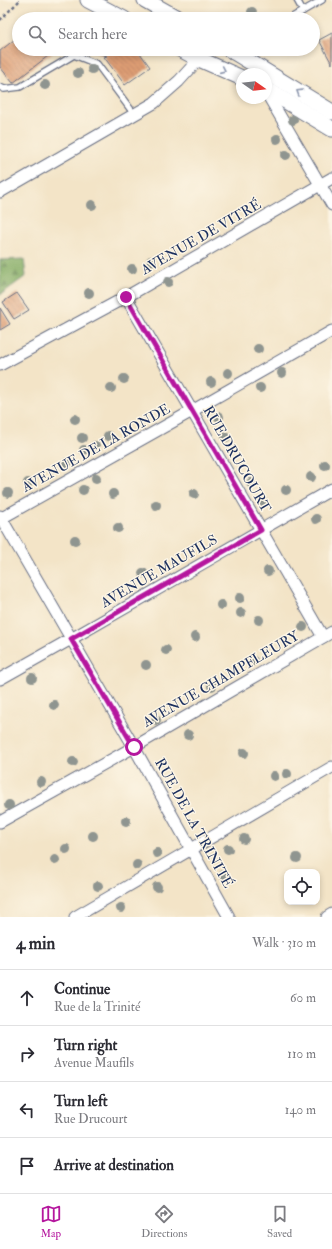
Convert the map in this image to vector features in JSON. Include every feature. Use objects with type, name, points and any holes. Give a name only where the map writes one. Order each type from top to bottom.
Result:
[{"type":"main road","points":[[88,0],[111,12]]},
{"type":"main road","points":[[146,0],[167,12]]},
{"type":"main road","points":[[205,56],[236,74]]},
{"type":"main road","points":[[243,56],[332,112]]},
{"type":"main road","points":[[272,94],[332,129]]},
{"type":"street","points":[[0,192],[154,103],[179,81],[200,56]]},
{"type":"street","points":[[272,102],[332,206]]},
{"type":"street","name":"AVENUE DE VITRÉ","points":[[0,365],[126,297],[332,178]]},
{"type":"street","name":"RUE DRUCOURT","points":[[126,297],[261,530],[327,635]]},
{"type":"street","name":"AVENUE DE LA RONDE","points":[[0,518],[192,411],[332,330]]},
{"type":"street","name":"AVENUE MAUFILS","points":[[0,679],[332,489]]},
{"type":"street","name":"RUE DE LA TRINITÉ","points":[[0,518],[134,747],[229,917]]},
{"type":"street","name":"AVENUE CHAMPFLEURY","points":[[0,822],[134,747],[327,635]]},
{"type":"street","points":[[75,917],[332,767]]},
{"type":"street","points":[[327,917],[332,914]]},
{"type":"lane","points":[[297,0],[303,11],[322,0]]},
{"type":"lane","points":[[0,87],[4,89],[20,87],[72,56]]},
{"type":"lane","points":[[76,56],[96,64],[134,114]]},
{"type":"path","points":[[0,20],[20,0]]},
{"type":"green space","points":[[24,259],[26,276],[0,295],[0,260]]},
{"type":"building","points":[[332,33],[332,64],[320,42],[320,39]]},
{"type":"building","points":[[12,42],[12,56],[48,56],[13,83],[0,67],[0,51]]},
{"type":"building","points":[[142,56],[150,67],[125,85],[104,57]]},
{"type":"building","points":[[17,293],[29,310],[14,319],[3,302]]},
{"type":"building","points":[[0,308],[10,324],[0,330]]},
{"type":"route","points":[[126,297],[261,530],[71,639],[134,747]]}]
